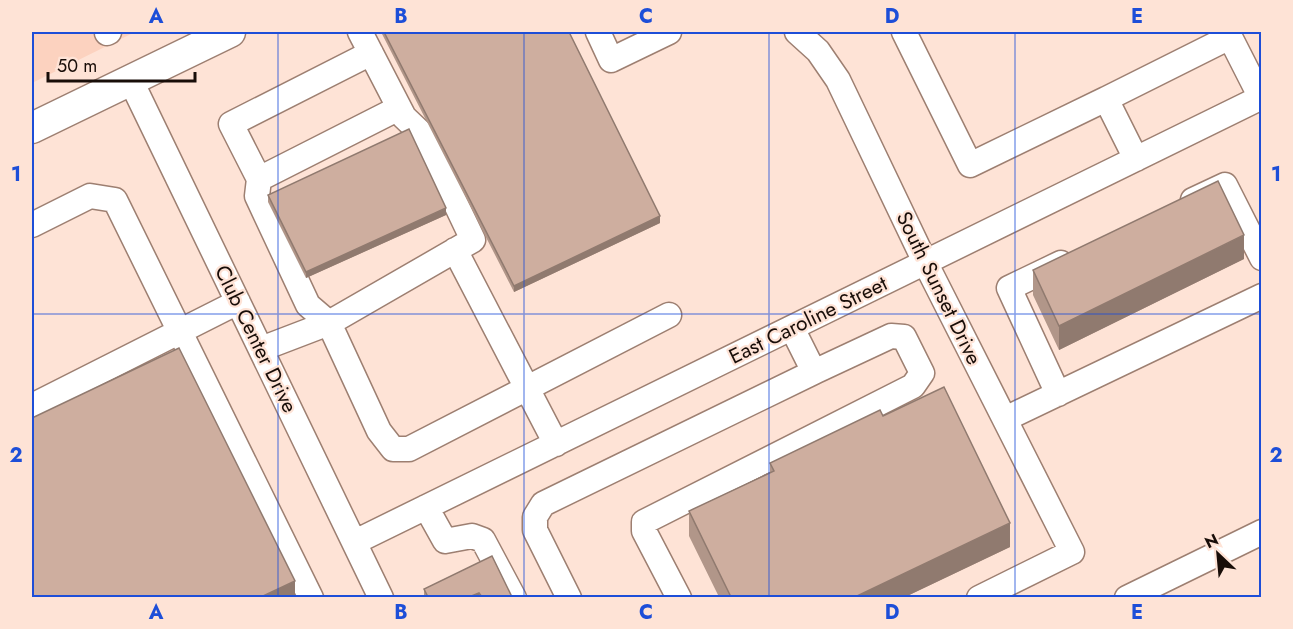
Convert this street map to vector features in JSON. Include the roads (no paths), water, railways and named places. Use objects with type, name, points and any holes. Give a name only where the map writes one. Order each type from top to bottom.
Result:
[{"type":"main road","points":[[32,129],[230,32]]},
{"type":"street","points":[[261,350],[329,323],[472,240],[423,135],[404,117],[360,32]]},
{"type":"street","points":[[598,32],[612,60],[669,32]]},
{"type":"street","points":[[904,32],[970,165],[1236,34],[1261,97]]},
{"type":"street","name":"South Sunset Drive","points":[[804,34],[838,80],[925,262],[1072,552],[979,597]]},
{"type":"street","points":[[371,53],[231,124],[259,179],[257,196],[308,305],[329,323],[379,431],[393,449],[409,449],[669,315]]},
{"type":"street","name":"Club Center Drive","points":[[130,81],[381,597]]},
{"type":"street","name":"East Caroline Street","points":[[355,542],[1261,97]]},
{"type":"street","points":[[1106,99],[1136,159]]},
{"type":"street","points":[[259,179],[399,108]]},
{"type":"street","points":[[1171,211],[1225,185],[1262,258]]},
{"type":"street","points":[[32,225],[90,196],[115,200],[311,597]]},
{"type":"street","points":[[455,250],[556,444]]},
{"type":"street","points":[[1058,394],[1009,288],[1084,252]]},
{"type":"street","points":[[1005,419],[1262,296]]},
{"type":"street","points":[[32,406],[238,302]]},
{"type":"street","points":[[792,328],[814,372]]},
{"type":"street","points":[[569,597],[535,530],[535,517],[543,504],[891,336],[904,338],[922,374],[913,386],[644,522],[644,531],[679,597]]},
{"type":"street","points":[[426,507],[445,541],[472,536],[483,540],[514,597]]},
{"type":"street","points":[[1127,597],[1169,588],[1262,532]]}]
